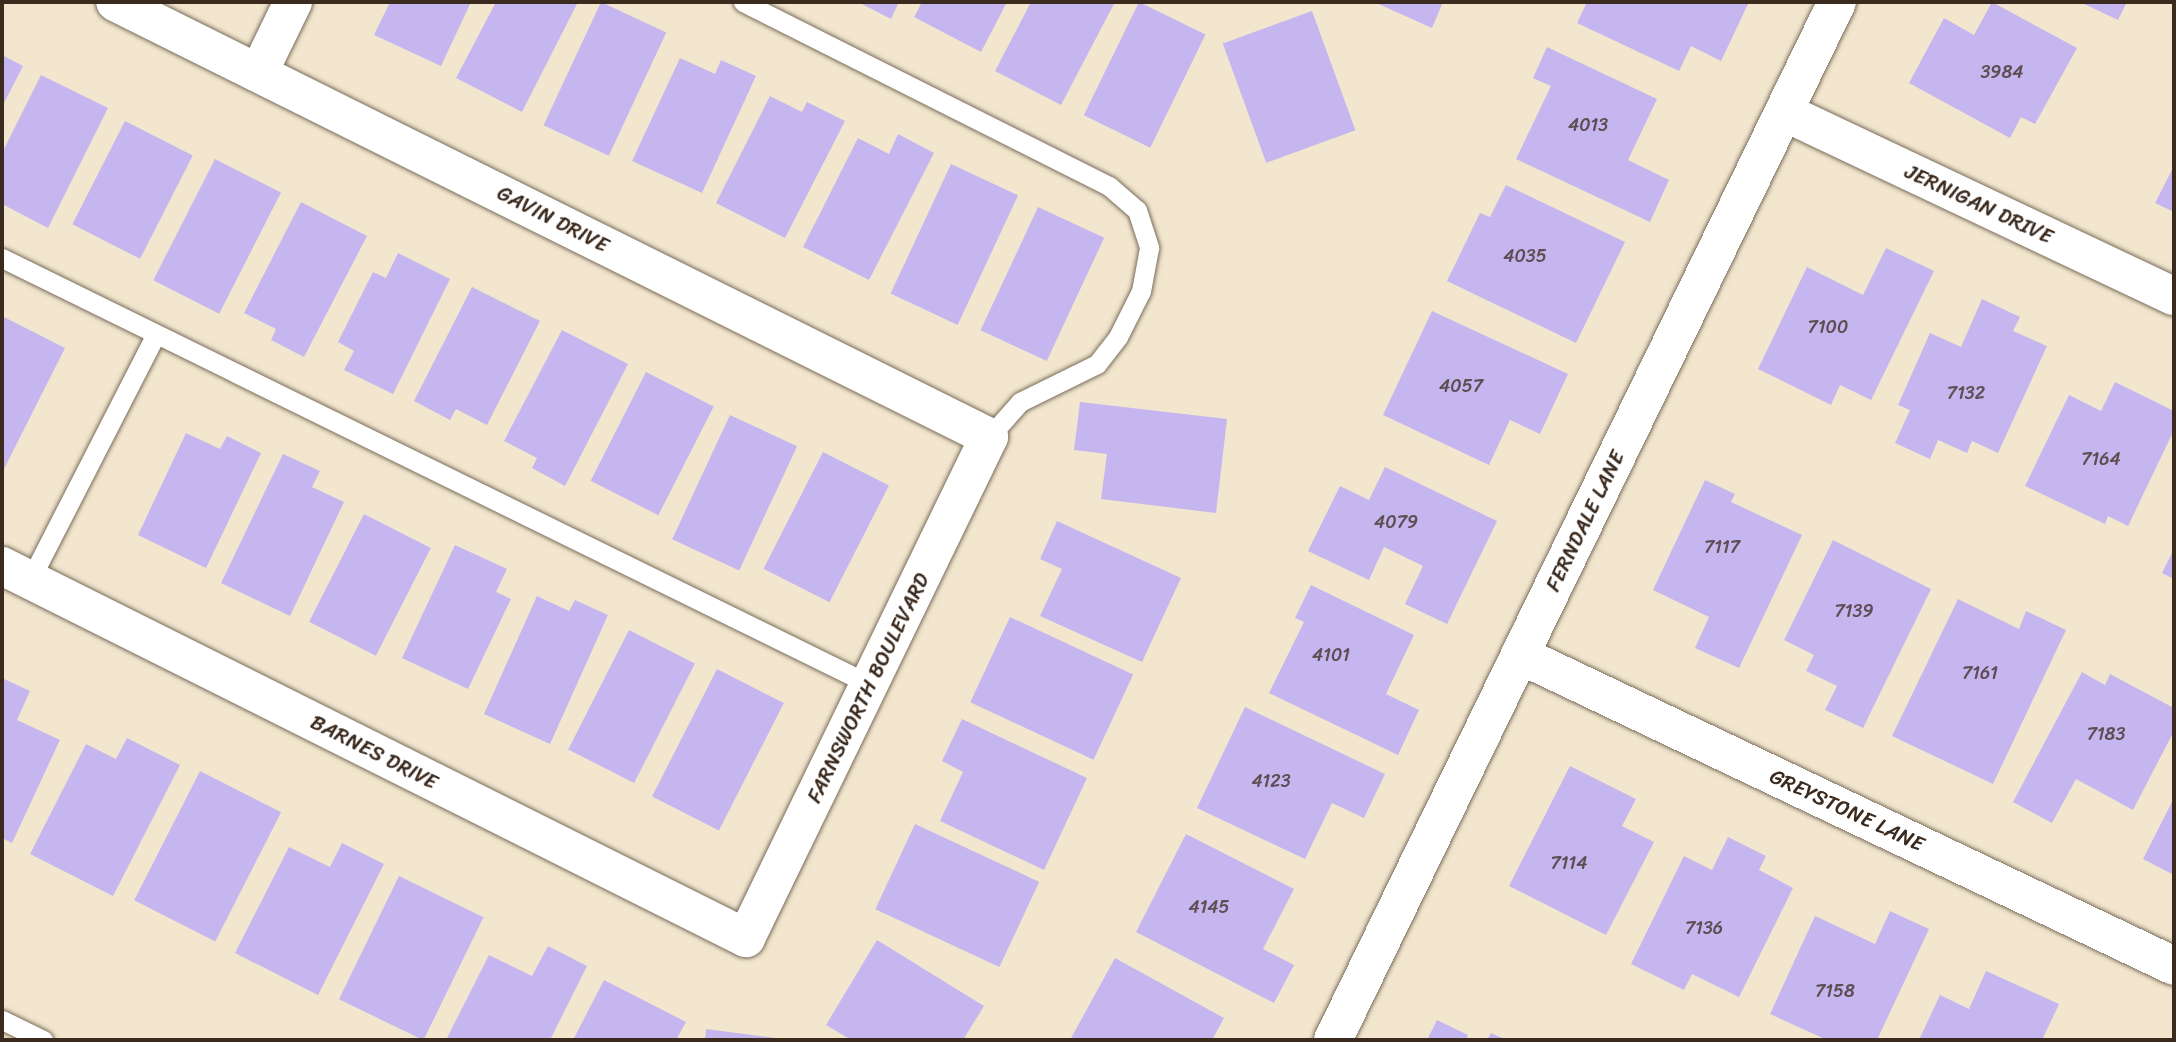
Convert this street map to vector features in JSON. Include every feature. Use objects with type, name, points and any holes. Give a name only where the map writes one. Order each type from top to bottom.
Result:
[{"type":"street","name":"GAVIN DRIVE","points":[[115,2],[989,437]]},
{"type":"street","points":[[259,72],[293,2]]},
{"type":"street","name":"FERNDALE LANE","points":[[1333,1040],[1837,2]]},
{"type":"street","name":"JERNIGAN DRIVE","points":[[1783,111],[2174,296]]},
{"type":"street","name":"FARNSWORTH BOULEVARD","points":[[746,938],[989,437]]},
{"type":"street","name":"BARNES DRIVE","points":[[16,573],[746,938]]},
{"type":"street","name":"GREYSTONE LANE","points":[[1520,655],[2174,966]]},
{"type":"lane","points":[[743,2],[1109,186],[1137,210],[1149,248],[1141,291],[1118,337],[1097,364],[1020,402],[989,437]]},
{"type":"lane","points":[[2,258],[869,684]]},
{"type":"lane","points":[[16,573],[156,334]]},
{"type":"lane","points":[[2,1020],[43,1040]]},
{"type":"building","points":[[390,2],[471,2],[441,66],[374,35]]},
{"type":"building","points":[[496,2],[578,2],[522,112],[456,78]]},
{"type":"building","points":[[601,2],[666,32],[609,156],[544,125]]},
{"type":"building","points":[[858,2],[899,2],[891,19]]},
{"type":"building","points":[[922,2],[1007,2],[981,52],[914,17]]},
{"type":"building","points":[[1031,2],[1115,2],[1061,105],[995,71]]},
{"type":"building","points":[[1139,2],[1206,34],[1150,148],[1084,115]]},
{"type":"building","points":[[1374,2],[1443,2],[1432,28]]},
{"type":"building","points":[[1587,2],[1749,2],[1721,61],[1691,46],[1679,71],[1577,23]]},
{"type":"building","points":[[1992,2],[2077,48],[2035,124],[2021,117],[2010,138],[1909,83],[1944,18],[1974,35]]},
{"type":"building","points":[[2080,2],[2127,2],[2118,20]]},
{"type":"building","points":[[1312,11],[1355,130],[1266,163],[1223,43]]},
{"type":"building","points":[[1547,47],[1657,99],[1628,160],[1669,180],[1650,222],[1516,159],[1551,86],[1533,78]]},
{"type":"building","points":[[2,55],[23,66],[2,107]]},
{"type":"building","points":[[680,58],[715,74],[721,60],[756,76],[702,193],[632,161]]},
{"type":"building","points":[[41,75],[108,108],[48,228],[2,204],[2,153]]},
{"type":"building","points":[[770,96],[802,112],[807,102],[845,121],[785,238],[716,203]]},
{"type":"building","points":[[125,121],[193,156],[140,259],[72,224]]},
{"type":"building","points":[[898,134],[934,153],[869,280],[803,247],[858,138],[889,154]]},
{"type":"building","points":[[215,159],[281,193],[219,314],[153,280]]},
{"type":"building","points":[[951,164],[1018,195],[958,325],[891,294]]},
{"type":"building","points":[[2174,166],[2174,212],[2155,203]]},
{"type":"building","points":[[1506,185],[1625,242],[1576,343],[1447,281],[1480,213],[1490,217]]},
{"type":"building","points":[[301,202],[367,236],[304,357],[271,340],[276,329],[244,313]]},
{"type":"building","points":[[1038,207],[1104,238],[1047,361],[981,330]]},
{"type":"building","points":[[1886,248],[1934,271],[1871,400],[1840,385],[1831,405],[1758,369],[1807,267],[1863,295]]},
{"type":"building","points":[[398,253],[450,279],[393,394],[344,370],[354,351],[338,342],[373,272],[386,278]]},
{"type":"building","points":[[472,287],[540,321],[487,425],[456,409],[450,420],[414,401]]},
{"type":"building","points":[[1982,299],[2020,317],[2013,331],[2047,346],[1998,453],[1972,441],[1967,453],[1938,440],[1930,459],[1895,443],[1910,410],[1898,405],[1930,333],[1961,347]]},
{"type":"building","points":[[1432,311],[1568,374],[1540,434],[1510,420],[1489,465],[1383,415]]},
{"type":"building","points":[[2,316],[65,348],[4,469],[2,468]]},
{"type":"building","points":[[562,330],[628,364],[565,486],[532,468],[537,458],[504,441]]},
{"type":"building","points":[[646,372],[714,407],[658,515],[591,481]]},
{"type":"building","points":[[2115,382],[2174,411],[2174,430],[2128,526],[2108,516],[2105,524],[2025,486],[2069,395],[2101,411]]},
{"type":"building","points":[[1080,402],[1227,419],[1216,513],[1101,499],[1107,454],[1074,450]]},
{"type":"building","points":[[730,415],[797,446],[739,570],[672,539]]},
{"type":"building","points":[[186,433],[220,449],[227,436],[261,453],[206,568],[138,535]]},
{"type":"building","points":[[823,452],[889,486],[829,602],[764,569]]},
{"type":"building","points":[[283,454],[320,471],[312,487],[344,502],[290,616],[221,583]]},
{"type":"building","points":[[1385,467],[1497,521],[1447,624],[1405,604],[1423,566],[1384,547],[1369,580],[1308,551],[1340,486],[1369,500]]},
{"type":"building","points":[[1705,480],[1735,494],[1731,502],[1802,535],[1739,668],[1695,648],[1709,617],[1653,590]]},
{"type":"building","points":[[364,514],[431,548],[376,656],[309,622]]},
{"type":"building","points":[[1057,521],[1181,578],[1142,662],[1040,616],[1062,569],[1040,559]]},
{"type":"building","points":[[1833,540],[1931,589],[1863,728],[1825,710],[1837,686],[1806,671],[1814,655],[1784,640]]},
{"type":"building","points":[[455,545],[507,569],[496,592],[511,599],[468,689],[402,658]]},
{"type":"building","points":[[2174,549],[2174,579],[2162,573]]},
{"type":"building","points":[[1311,585],[1414,635],[1386,694],[1419,710],[1398,755],[1269,693],[1304,622],[1295,618]]},
{"type":"building","points":[[537,596],[569,611],[575,600],[608,615],[550,744],[484,714]]},
{"type":"building","points":[[1958,599],[2019,629],[2026,611],[2066,630],[1993,784],[1892,736]]},
{"type":"building","points":[[1010,617],[1133,674],[1094,760],[970,702]]},
{"type":"building","points":[[629,630],[695,664],[634,783],[568,749]]},
{"type":"building","points":[[717,669],[784,703],[719,830],[652,796]]},
{"type":"building","points":[[2082,672],[2105,685],[2110,674],[2174,708],[2174,731],[2133,810],[2076,779],[2052,823],[2013,802]]},
{"type":"building","points":[[2,678],[30,691],[17,720],[60,740],[12,843],[2,838]]},
{"type":"building","points":[[1245,707],[1385,774],[1364,818],[1332,803],[1305,859],[1197,808]]},
{"type":"building","points":[[962,719],[1087,778],[1044,870],[940,821],[963,772],[942,761]]},
{"type":"building","points":[[127,738],[180,765],[113,896],[30,854],[86,744],[116,759]]},
{"type":"building","points":[[1570,766],[1636,799],[1622,826],[1654,842],[1606,935],[1509,886]]},
{"type":"building","points":[[200,771],[281,812],[215,942],[134,900]]},
{"type":"building","points":[[2174,798],[2174,875],[2143,859]]},
{"type":"building","points":[[915,824],[1039,882],[999,967],[875,909]]},
{"type":"building","points":[[1186,834],[1294,889],[1263,949],[1294,965],[1274,1003],[1136,932]]},
{"type":"building","points":[[1728,837],[1766,856],[1759,870],[1793,888],[1739,997],[1692,974],[1684,990],[1631,964],[1684,856],[1712,870]]},
{"type":"building","points":[[342,843],[384,864],[318,995],[235,953],[289,847],[330,867]]},
{"type":"building","points":[[399,876],[483,917],[424,1040],[339,999]]},
{"type":"building","points":[[1890,911],[1929,929],[1877,1040],[1827,1040],[1770,1014],[1815,916],[1875,944]]},
{"type":"building","points":[[877,940],[984,1006],[963,1040],[851,1040],[826,1025]]},
{"type":"building","points":[[548,946],[587,966],[550,1040],[446,1040],[489,955],[532,976]]},
{"type":"building","points":[[1115,958],[1224,1018],[1212,1040],[1070,1040]]},
{"type":"building","points":[[1986,971],[2059,1004],[2042,1040],[1919,1040],[1940,995],[1969,1009]]},
{"type":"building","points":[[604,980],[686,1022],[676,1040],[573,1040]]},
{"type":"building","points":[[1437,1020],[1468,1035],[1466,1040],[1427,1040]]},
{"type":"building","points":[[706,1029],[784,1039],[705,1040]]},
{"type":"building","points":[[1491,1033],[1507,1040],[1487,1040]]}]
